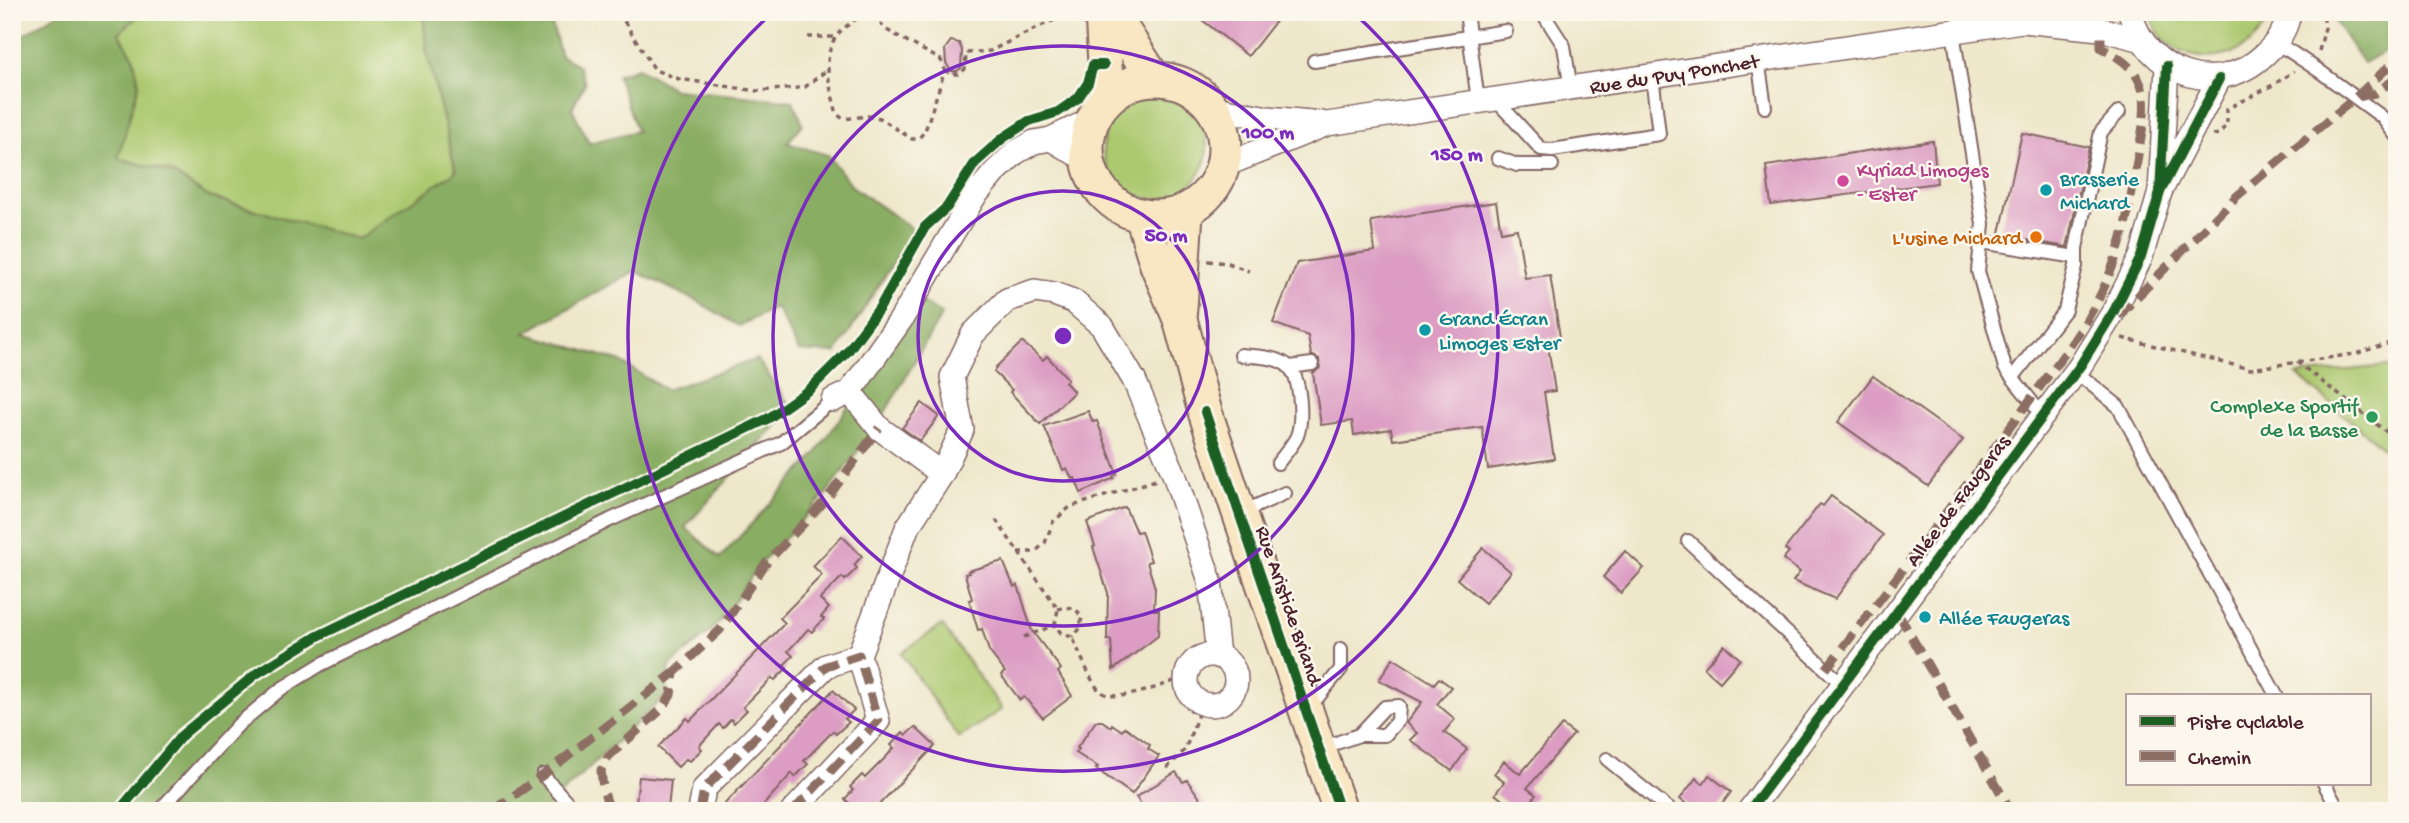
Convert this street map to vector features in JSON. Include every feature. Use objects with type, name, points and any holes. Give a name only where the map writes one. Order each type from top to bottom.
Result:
[{"type":"street","points":[[1111,12],[1154,79]]},
{"type":"street","points":[[2130,12],[2139,39],[2167,66],[2192,76],[2219,79],[2256,63],[2275,44],[2289,12]]},
{"type":"street","points":[[942,474],[879,428],[842,396],[900,321],[974,197],[994,173],[1015,153],[1034,142],[1051,139],[1100,109],[1129,85],[1154,79],[1177,82],[1198,92],[1214,108],[1223,126],[1225,165],[1217,184],[1203,200],[1186,212],[1164,218],[1142,216],[1123,209],[1107,197],[1095,181],[1088,161],[1087,139],[1100,109],[1086,14]]},
{"type":"street","name":"Rue du Puy Ponchet","points":[[1225,165],[1327,124],[1953,32],[2031,17],[2139,39]]},
{"type":"street","name":"Allée de Faugeras","points":[[2160,192],[2167,66]]},
{"type":"street","name":"Allée de Faugeras","points":[[1749,811],[2076,372],[2114,311],[2141,257],[2160,192],[2219,79]]},
{"type":"street","name":"Rue du Puy Ponchet","points":[[1214,108],[1268,118],[1327,124]]},
{"type":"street","points":[[1051,139],[1088,161]]},
{"type":"street","name":"Rue Aristide Briand","points":[[1180,319],[1186,212]]},
{"type":"street","name":"Rue Aristide Briand","points":[[1142,216],[1157,265],[1180,319],[1205,412],[1340,811]]},
{"type":"street","points":[[793,811],[878,721],[859,655],[907,528],[942,474],[962,430],[952,377],[973,334],[1007,300],[1035,291],[1054,293],[1073,301],[1102,326],[1135,380],[1174,474],[1210,581],[1218,656]]},
{"type":"street","points":[[699,811],[704,789],[826,666],[859,655]]},
{"type":"street","points":[[1218,656],[1225,659],[1235,672],[1235,688],[1218,704],[1202,703],[1190,692],[1186,676],[1194,662],[1201,657],[1218,656]]},
{"type":"lane","points":[[1466,12],[1469,37],[1486,100],[1541,149],[1552,150],[1659,134],[1652,75]]},
{"type":"lane","points":[[1542,12],[1564,46],[1571,89]]},
{"type":"lane","points":[[1314,61],[1506,31]]},
{"type":"lane","points":[[1953,32],[1983,223],[1978,271],[2006,368],[2043,416]]},
{"type":"lane","points":[[2275,44],[2288,50],[2382,117],[2397,137]]},
{"type":"lane","points":[[1758,60],[1765,107]]},
{"type":"lane","points":[[2013,377],[2065,310],[2101,132],[2119,112]]},
{"type":"lane","points":[[1498,158],[1517,165],[1552,165]]},
{"type":"lane","points":[[1981,242],[2077,257]]},
{"type":"lane","points":[[1241,355],[1277,360],[1290,368],[1298,388],[1300,410],[1297,436],[1278,463]]},
{"type":"lane","points":[[1290,368],[1312,364]]},
{"type":"lane","points":[[2076,372],[2118,406],[2275,694]]},
{"type":"lane","points":[[159,811],[239,724],[281,690],[320,665],[610,520],[781,443],[842,396]]},
{"type":"lane","points":[[1239,514],[1285,493]]},
{"type":"lane","points":[[1688,541],[1843,685]]},
{"type":"lane","points":[[1306,712],[1341,669],[1341,649]]},
{"type":"lane","points":[[1319,750],[1359,735]]},
{"type":"lane","points":[[1607,759],[1671,811]]},
{"type":"lane","points":[[543,775],[575,811]]},
{"type":"lane","points":[[2325,784],[2339,811]]},
{"type":"path","points":[[623,12],[622,18],[655,70],[679,79],[757,91],[805,87],[827,70]]},
{"type":"path","points":[[865,12],[835,37],[827,70],[839,117],[880,118],[912,139],[918,139],[925,131],[945,70]]},
{"type":"path","points":[[881,12],[881,24],[885,29],[941,60],[950,74],[960,74],[965,69],[967,53],[990,51],[1047,23],[1086,14]]},
{"type":"path","points":[[2192,129],[2200,134],[2218,134],[2227,124],[2227,109],[2273,85],[2318,54],[2325,28],[2323,12]]},
{"type":"path","points":[[808,37],[835,37]]},
{"type":"path","points":[[1202,261],[1228,262],[1250,271]]},
{"type":"path","points":[[2100,333],[2250,369],[2355,354],[2397,341]]},
{"type":"path","points":[[2297,362],[2397,440]]},
{"type":"path","points":[[1018,552],[1035,552],[1045,543],[1053,522],[1070,506],[1174,474]]},
{"type":"path","points":[[996,520],[1058,610],[1055,625],[1061,633],[1072,636],[1099,690],[1114,697],[1128,695],[1186,676]]},
{"type":"path","points":[[1058,610],[1067,607],[1076,609],[1082,618],[1079,630],[1072,636]]},
{"type":"path","points":[[1024,637],[1055,625]]},
{"type":"path","points":[[1167,768],[1185,750],[1202,703]]},
{"type":"green space","points":[[60,12],[143,12],[119,33],[133,56],[139,84],[118,158],[170,172],[209,197],[358,239],[456,171],[427,53],[423,12],[564,12],[552,24],[561,56],[578,65],[585,83],[572,108],[589,143],[637,131],[617,75],[638,68],[674,89],[793,101],[803,124],[787,143],[828,155],[853,187],[914,230],[836,353],[799,351],[776,307],[739,326],[697,301],[635,271],[525,333],[619,361],[666,390],[757,359],[792,408],[685,527],[720,558],[815,455],[920,301],[942,314],[880,421],[823,498],[759,565],[712,630],[670,666],[665,696],[543,811],[22,811],[12,807],[12,42]]},
{"type":"green space","points":[[143,12],[423,12],[427,53],[456,172],[358,239],[209,197],[170,172],[117,158],[139,84],[133,56],[118,33]]},
{"type":"green space","points":[[2150,12],[2270,12],[2260,32],[2245,46],[2227,55],[2207,57],[2188,54],[2171,46],[2158,31]]},
{"type":"green space","points":[[2332,12],[2397,12],[2397,45],[2363,63],[2331,15]]},
{"type":"green space","points":[[1155,95],[1175,99],[1192,110],[1203,127],[1207,147],[1203,167],[1192,184],[1175,195],[1155,199],[1135,195],[1118,184],[1107,167],[1103,147],[1107,127],[1118,110],[1135,99]]},
{"type":"green space","name":"Complexe Sportif de la Basse","points":[[2397,365],[2397,460],[2297,375]]},
{"type":"green space","points":[[942,625],[1002,709],[959,738],[901,653]]},
{"type":"building","points":[[1192,12],[1283,12],[1248,56]]},
{"type":"building","points":[[951,41],[959,43],[962,50],[961,68],[957,71],[951,71],[946,63],[945,49]]},
{"type":"building","name":"Brasserie Michard","points":[[2022,133],[2089,147],[2067,247],[2000,233]]},
{"type":"building","name":"Kyriad Limoges - Ester","points":[[1933,141],[1937,183],[1771,205],[1766,166]]},
{"type":"building","name":"Grand Écran Limoges Ester","points":[[1496,202],[1501,232],[1517,229],[1525,278],[1550,275],[1560,337],[1547,339],[1555,391],[1544,392],[1554,459],[1488,469],[1482,427],[1393,440],[1391,429],[1354,435],[1352,421],[1321,425],[1313,373],[1320,368],[1319,359],[1311,355],[1308,336],[1273,323],[1297,263],[1375,251],[1371,221]]},
{"type":"building","points":[[1022,342],[1043,360],[1047,356],[1068,379],[1065,382],[1074,392],[1040,424],[994,372]]},
{"type":"building","points":[[1873,376],[1963,440],[1928,486],[1838,422]]},
{"type":"building","points":[[922,403],[939,416],[920,441],[902,428]]},
{"type":"building","points":[[1088,411],[1093,422],[1097,421],[1117,474],[1114,478],[1081,493],[1075,478],[1072,479],[1067,468],[1063,470],[1044,426]]},
{"type":"building","points":[[1831,496],[1883,535],[1835,599],[1793,581],[1800,572],[1783,559],[1789,552],[1785,549],[1820,504],[1823,506]]},
{"type":"building","points":[[1125,507],[1136,532],[1141,531],[1151,561],[1147,562],[1155,588],[1154,610],[1159,610],[1158,636],[1113,670],[1111,640],[1107,640],[1108,593],[1087,522]]},
{"type":"building","points":[[842,536],[862,556],[854,565],[857,568],[845,580],[842,577],[820,599],[829,608],[821,617],[824,619],[812,632],[808,629],[788,651],[793,656],[784,665],[787,668],[775,680],[772,678],[743,707],[747,710],[734,723],[731,719],[723,728],[719,724],[699,746],[702,749],[690,761],[686,759],[678,767],[658,747],[687,718],[690,721],[785,623],[780,618],[822,575],[813,566]]},
{"type":"building","points":[[1483,548],[1511,572],[1485,603],[1457,579]]},
{"type":"building","points":[[1625,551],[1644,568],[1621,593],[1603,577]]},
{"type":"building","points":[[1003,561],[1014,587],[1018,585],[1032,631],[1061,669],[1058,672],[1072,696],[1043,718],[1024,697],[1020,700],[1001,675],[1005,672],[989,651],[982,629],[978,630],[969,600],[972,599],[965,574]]},
{"type":"building","points":[[1724,645],[1740,659],[1720,682],[1704,668]]},
{"type":"building","points":[[1393,658],[1434,684],[1439,678],[1451,687],[1437,704],[1455,719],[1444,732],[1467,749],[1452,771],[1410,740],[1417,733],[1406,723],[1422,702],[1379,680]]},
{"type":"building","points":[[833,690],[854,710],[845,719],[849,722],[836,734],[833,731],[804,761],[808,764],[795,777],[792,773],[758,811],[718,811]]},
{"type":"building","points":[[1096,721],[1102,721],[1111,727],[1112,724],[1122,731],[1125,727],[1150,745],[1148,749],[1159,756],[1132,794],[1076,753]]},
{"type":"building","points":[[1562,725],[1574,734],[1527,788],[1536,795],[1524,811],[1516,811],[1495,794],[1504,782],[1494,774],[1504,761],[1520,774]]},
{"type":"building","points":[[915,727],[935,746],[873,811],[857,811],[845,799],[853,790],[850,787],[862,775],[865,778],[886,757],[894,748],[891,745],[903,732],[906,735]]},
{"type":"building","points":[[1176,772],[1183,782],[1187,780],[1209,811],[1146,811],[1136,797]]},
{"type":"building","points":[[1709,775],[1731,792],[1717,811],[1695,811],[1680,799],[1696,778],[1703,784]]},
{"type":"building","points":[[639,777],[671,780],[668,809],[635,811]]},
{"type":"marked path","points":[[1826,669],[2054,367],[2080,331],[2101,293],[2120,244],[2144,120],[2143,92],[2139,80],[2118,58],[2101,48],[2101,36]]},
{"type":"marked path","points":[[2118,316],[2237,196],[2356,97],[2397,59]]},
{"type":"marked path","points":[[2359,97],[2375,93],[2397,78]]},
{"type":"marked path","points":[[610,811],[603,789],[601,770],[608,757],[662,709],[671,695],[674,673],[720,630],[766,563],[826,500],[879,428]]},
{"type":"marked path","points":[[1898,613],[2011,811]]},
{"type":"marked path","points":[[700,811],[704,789],[826,666],[859,655],[878,721],[793,811]]},
{"type":"marked path","points":[[492,811],[543,775],[674,673]]},
{"type":"cycle path","points":[[119,811],[182,735],[256,674],[318,636],[769,418],[810,389],[848,351],[880,307],[925,227],[947,207],[975,163],[1003,138],[1029,121],[1058,112],[1078,98],[1088,83],[1093,65],[1104,65]]},
{"type":"cycle path","points":[[2167,66],[2160,192],[2219,79]]},
{"type":"cycle path","points":[[1749,811],[2080,366],[2114,311],[2141,257],[2160,192]]},
{"type":"cycle path","points":[[1205,412],[1340,811]]},
{"type":"place","name":"Kyriad Limoges - Ester","points":[[1843,181]]},
{"type":"place","name":"Brasserie Michard","points":[[2046,190]]},
{"type":"place","name":"L'usine Michard","points":[[2036,237]]},
{"type":"place","name":"Grand Écran Limoges Ester","points":[[1425,330]]},
{"type":"place","name":"Complexe Sportif de la Basse","points":[[2372,417]]},
{"type":"place","name":"Allée Faugeras","points":[[1925,617]]}]
